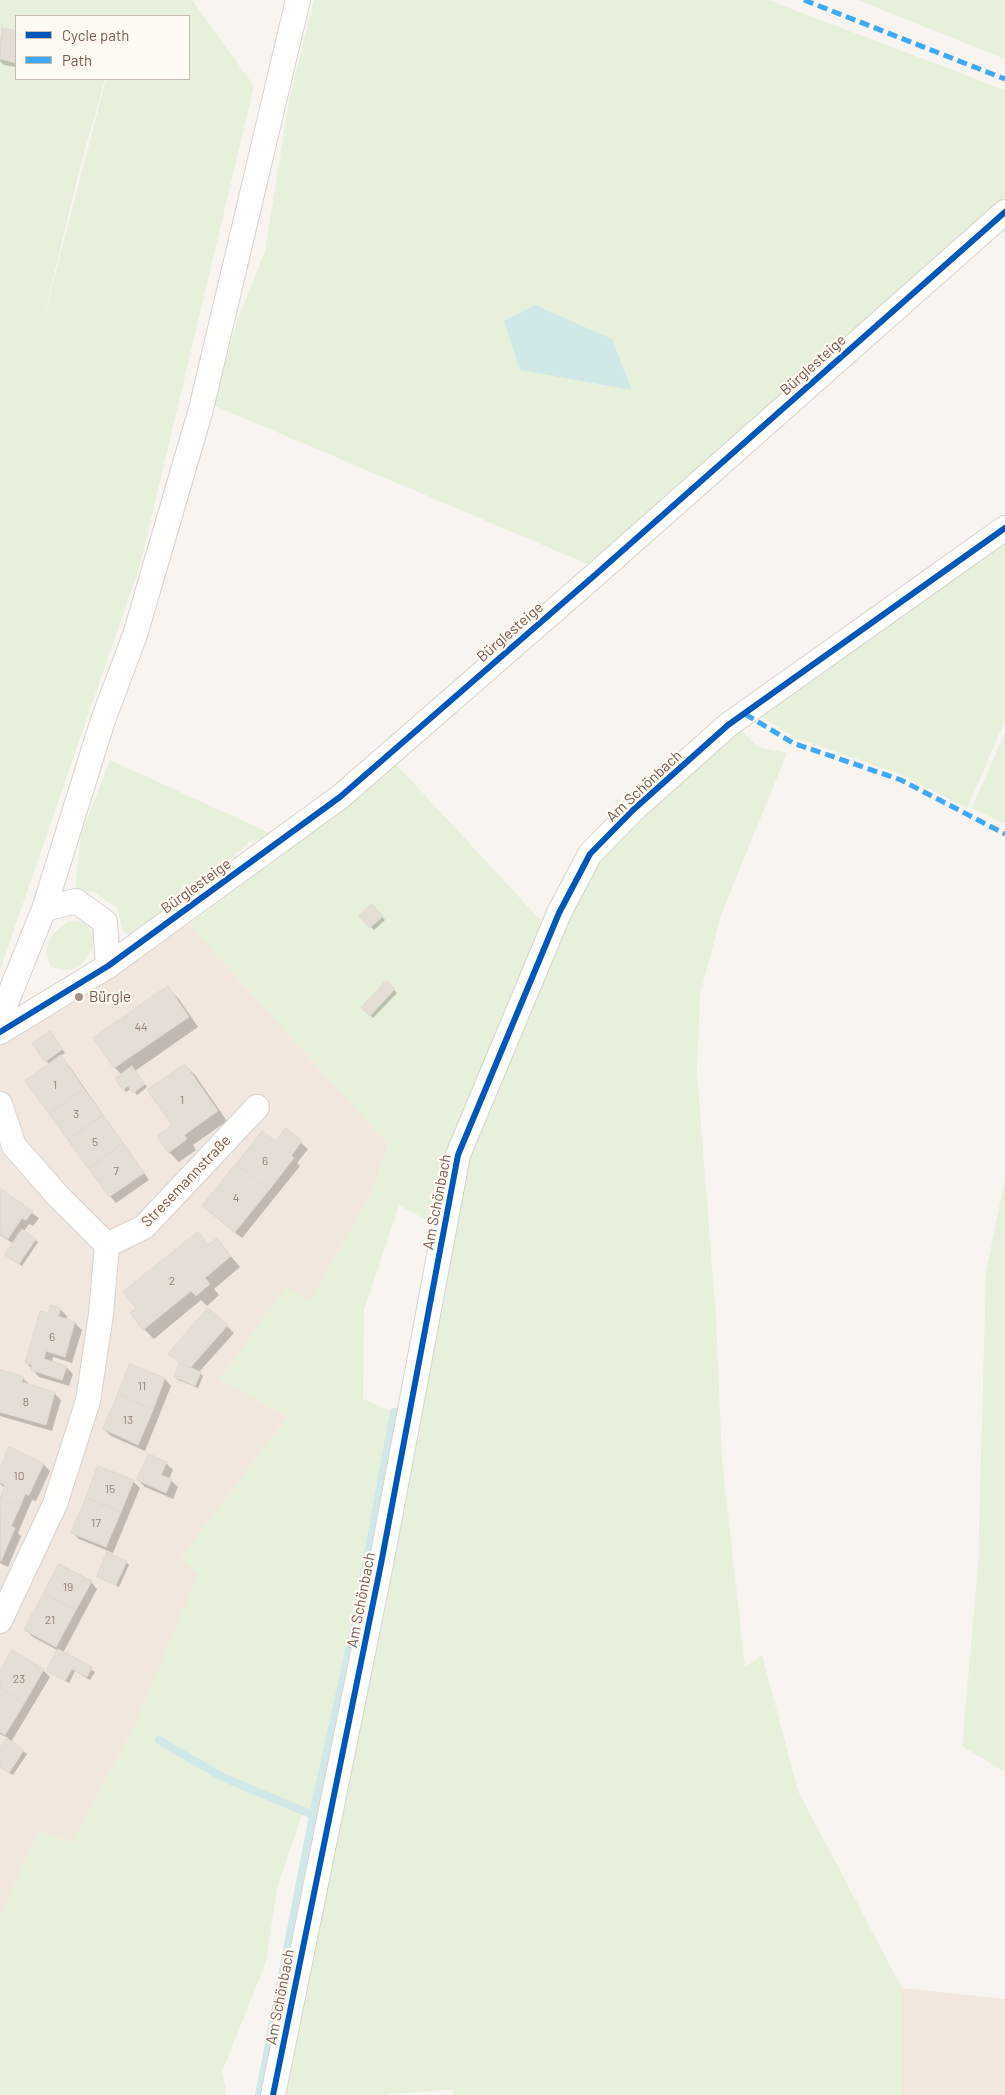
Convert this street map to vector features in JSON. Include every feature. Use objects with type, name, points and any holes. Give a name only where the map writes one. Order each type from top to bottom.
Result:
[{"type":"street","points":[[0,1018],[44,909],[102,720],[135,635],[201,409],[298,0]]},
{"type":"street","name":"Bürglesteige","points":[[0,1032],[108,966],[340,797],[595,575],[1005,212]]},
{"type":"street","name":"Am Schönbach","points":[[273,2095],[381,1564],[458,1155],[559,913],[590,854],[634,810],[728,726],[1005,528]]},
{"type":"street","points":[[44,909],[76,901],[105,922],[108,966]]},
{"type":"street","points":[[0,1104],[7,1151],[58,1196],[107,1245],[101,1314],[88,1401],[55,1504],[0,1621]]},
{"type":"street","name":"Stresemannstraße","points":[[107,1245],[144,1227],[257,1107]]},
{"type":"shaded area","points":[[535,305],[612,339],[632,390],[520,370],[504,321]]},
{"type":"shaded area","points":[[189,924],[388,1144],[372,1193],[310,1301],[286,1288],[220,1379],[288,1417],[181,1558],[199,1574],[135,1726],[72,1843],[39,1832],[0,1917],[0,1045]]},
{"type":"shaded area","points":[[902,1988],[1005,1999],[1005,2095],[902,2095]]},
{"type":"green space","points":[[0,0],[192,0],[254,86],[140,565],[0,970]],"holes":[[[15,15],[190,15],[190,80],[106,80],[41,329],[79,171],[105,80],[15,80]]]},
{"type":"green space","points":[[314,0],[768,0],[1005,90],[1005,201],[590,565],[213,405],[238,318],[265,251],[289,101]]},
{"type":"green space","points":[[857,0],[1005,0],[1005,59]]},
{"type":"green space","points":[[1005,536],[1005,721],[967,808],[900,774],[796,738],[755,713]]},
{"type":"green space","points":[[741,729],[757,747],[787,753],[721,915],[700,995],[697,1073],[716,1317],[722,1458],[745,1667],[762,1655],[798,1791],[902,1988],[902,2095],[454,2095],[453,2089],[382,2095],[286,2095],[464,1180],[482,1120],[588,878],[631,821]]},
{"type":"green space","points":[[1005,732],[1005,824],[972,808]]},
{"type":"green space","points":[[110,760],[274,835],[248,843],[205,882],[133,937],[123,931],[117,908],[94,892],[75,891],[81,835]]},
{"type":"green space","points":[[395,763],[546,926],[437,1226],[399,1205],[364,1310],[363,1399],[393,1412],[313,1807],[303,1812],[277,1888],[266,1962],[222,2072],[226,2091],[225,2095],[0,2095],[0,1917],[39,1832],[72,1843],[135,1726],[198,1574],[181,1558],[288,1417],[220,1379],[286,1287],[310,1301],[372,1193],[388,1144],[189,924],[331,819]]},
{"type":"green space","points":[[69,921],[84,922],[93,933],[93,948],[81,965],[73,969],[62,970],[51,967],[47,952],[49,940],[57,930]]},
{"type":"green space","points":[[1005,1178],[1005,1772],[962,1746],[978,1566],[986,1273]]},
{"type":"building","points":[[2,28],[15,31],[15,63],[0,59]]},
{"type":"building","points":[[372,904],[383,916],[370,928],[359,916]]},
{"type":"building","points":[[386,981],[395,989],[370,1016],[361,1008]]},
{"type":"building","points":[[168,986],[189,1017],[114,1068],[93,1038]]},
{"type":"building","points":[[50,1031],[63,1049],[45,1062],[32,1044]]},
{"type":"building","points":[[61,1055],[84,1089],[49,1114],[25,1081]]},
{"type":"building","points":[[185,1064],[218,1111],[184,1135],[187,1139],[168,1153],[157,1136],[172,1125],[147,1090]]},
{"type":"building","points":[[132,1066],[145,1084],[133,1093],[128,1086],[123,1090],[115,1079]]},
{"type":"building","points":[[84,1089],[103,1115],[68,1140],[49,1114]]},
{"type":"building","points":[[103,1115],[123,1143],[89,1169],[68,1140]]},
{"type":"building","points":[[286,1128],[302,1141],[291,1156],[294,1158],[269,1190],[236,1164],[262,1131],[275,1141]]},
{"type":"building","points":[[123,1143],[144,1173],[109,1197],[89,1169]]},
{"type":"building","points":[[236,1164],[269,1190],[235,1232],[202,1206]]},
{"type":"building","points":[[1,1189],[33,1211],[26,1220],[22,1218],[8,1239],[0,1234]]},
{"type":"building","points":[[22,1229],[36,1239],[19,1264],[5,1255]]},
{"type":"building","points":[[198,1232],[209,1245],[217,1238],[231,1256],[205,1278],[210,1284],[196,1296],[191,1291],[143,1330],[130,1313],[136,1308],[123,1292]]},
{"type":"building","points":[[51,1305],[61,1308],[58,1316],[75,1322],[65,1357],[46,1351],[44,1359],[67,1366],[62,1380],[31,1370],[32,1365],[25,1363],[40,1311],[48,1313]]},
{"type":"building","points":[[208,1308],[228,1325],[190,1368],[168,1354]]},
{"type":"building","points":[[180,1363],[201,1372],[195,1386],[174,1377]]},
{"type":"building","points":[[130,1364],[165,1378],[153,1410],[118,1394]]},
{"type":"building","points":[[0,1370],[23,1376],[22,1382],[55,1392],[46,1425],[0,1412]]},
{"type":"building","points":[[118,1394],[153,1410],[138,1445],[103,1429]]},
{"type":"building","points":[[9,1447],[44,1463],[29,1495],[25,1494],[20,1507],[0,1499],[5,1485],[0,1483],[0,1469]]},
{"type":"building","points":[[149,1454],[167,1462],[161,1475],[172,1479],[166,1493],[137,1480]]},
{"type":"building","points":[[98,1466],[134,1480],[121,1512],[86,1498]]},
{"type":"building","points":[[86,1498],[121,1512],[106,1547],[71,1533]]},
{"type":"building","points":[[0,1499],[20,1507],[11,1526],[15,1528],[1,1561]]},
{"type":"building","points":[[107,1552],[127,1561],[116,1585],[97,1577]]},
{"type":"building","points":[[59,1564],[92,1581],[76,1610],[44,1593]]},
{"type":"building","points":[[44,1593],[76,1610],[56,1647],[24,1630]]},
{"type":"building","points":[[58,1649],[92,1667],[87,1677],[72,1669],[65,1681],[46,1671]]},
{"type":"building","points":[[12,1650],[44,1669],[24,1704],[0,1687],[0,1671]]},
{"type":"building","points":[[0,1687],[24,1704],[5,1735],[0,1732]]},
{"type":"building","points":[[7,1738],[24,1750],[9,1773],[0,1767],[0,1748]]},
{"type":"waterway","points":[[313,1815],[358,1609],[394,1412]]},
{"type":"waterway","points":[[159,1740],[222,1777],[313,1815],[259,2095]]},
{"type":"marked path","points":[[804,0],[1005,79]]},
{"type":"marked path","points":[[745,714],[793,743],[901,780],[1005,834]]},
{"type":"cycle path","points":[[0,1032],[108,966],[340,797],[595,575],[1005,212]]},
{"type":"cycle path","points":[[273,2095],[381,1564],[458,1155],[559,913],[590,854],[633,810],[728,725],[1005,528]]},
{"type":"place","name":"Bürgle","points":[[79,997]]}]
